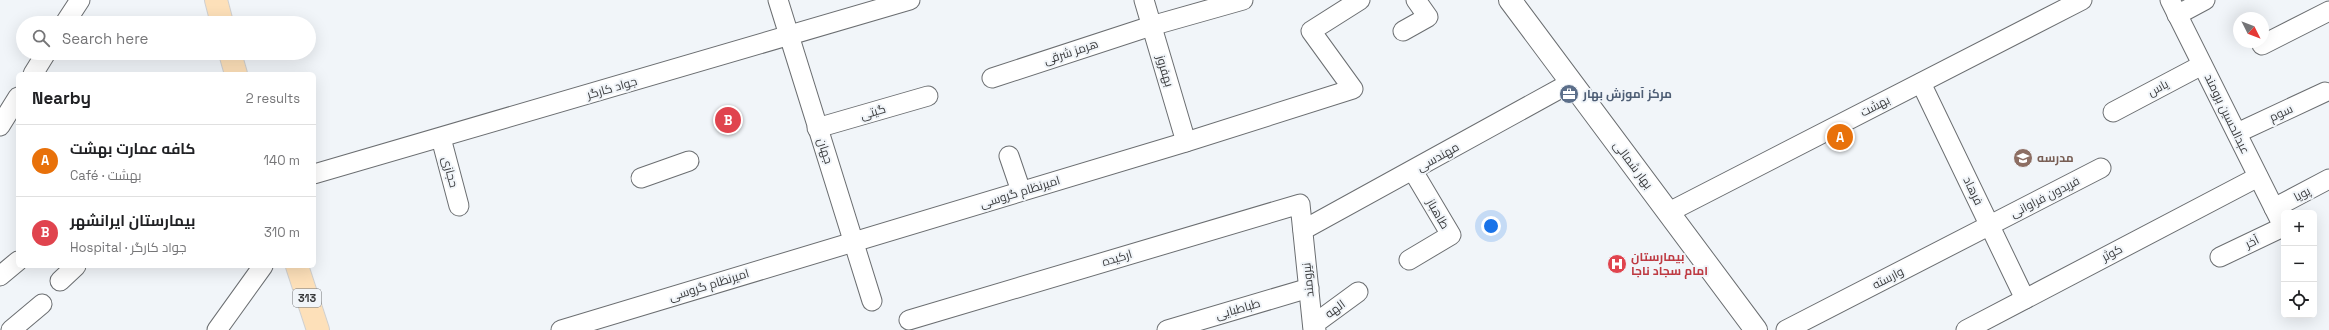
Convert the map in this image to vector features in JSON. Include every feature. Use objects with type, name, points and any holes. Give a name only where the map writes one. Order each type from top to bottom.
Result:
[{"type":"main road","points":[[216,0],[220,16]]},
{"type":"main road","name":"بهار شمالی","points":[[1510,0],[1756,330]]},
{"type":"main road","points":[[232,60],[235,72]]},
{"type":"main road","name":"313","points":[[298,268],[318,330]]},
{"type":"street","points":[[70,16],[80,0]]},
{"type":"street","name":"جهان","points":[[778,0],[788,37],[872,301]]},
{"type":"street","name":"جواد کارگر","points":[[316,173],[788,37],[910,0]]},
{"type":"street","name":"بهفروز","points":[[1144,0],[1186,142]]},
{"type":"street","name":"هرمز شرقی","points":[[992,78],[1151,26],[1243,0]]},
{"type":"street","name":"امیرنظام گروسی","points":[[561,330],[1186,142],[1354,89],[1311,31],[1360,0]]},
{"type":"street","points":[[1404,31],[1428,17],[1416,0]]},
{"type":"street","name":"بهشت","points":[[1669,212],[2082,0]]},
{"type":"street","points":[[2174,7],[2205,0]]},
{"type":"street","name":"عبدالحسین برومند","points":[[2174,7],[2281,222]]},
{"type":"street","points":[[2269,41],[2329,11]]},
{"type":"street","points":[[34,72],[42,60]]},
{"type":"street","name":"یاس","points":[[2113,112],[2202,65]]},
{"type":"street","name":"مهندسی","points":[[1303,230],[1413,171],[1572,82]]},
{"type":"street","name":"فرهاد","points":[[1921,83],[2026,299]]},
{"type":"street","name":"سوم","points":[[2237,133],[2325,92]]},
{"type":"street","name":"گیتی","points":[[817,128],[928,96]]},
{"type":"street","points":[[0,126],[16,100]]},
{"type":"street","name":"حجازی","points":[[441,138],[459,206]]},
{"type":"street","points":[[1009,156],[1021,191]]},
{"type":"street","points":[[641,178],[689,160]]},
{"type":"street","name":"فریدون فراوانی","points":[[1990,225],[2101,168]]},
{"type":"street","name":"طاهباز","points":[[1409,260],[1450,235],[1413,171]]},
{"type":"street","name":"کوثر","points":[[1966,330],[2258,177]]},
{"type":"street","name":"پویا","points":[[2274,208],[2329,179]]},
{"type":"street","name":"ارکیده","points":[[909,320],[1300,204],[1303,230]]},
{"type":"street","name":"وارسته","points":[[1786,330],[1990,225]]},
{"type":"street","name":"آخر","points":[[2220,257],[2281,229]]},
{"type":"street","name":"نیرومند","points":[[1303,230],[1314,328]]},
{"type":"street","points":[[0,276],[16,263]]},
{"type":"street","points":[[60,281],[74,268]]},
{"type":"street","points":[[217,330],[262,268]]},
{"type":"street","name":"طباطبایی","points":[[1167,330],[1309,288]]},
{"type":"street","name":"الهه","points":[[1314,328],[1358,292]]},
{"type":"street","points":[[11,330],[42,304]]},
{"type":"place","name":"مرکز آموزش بهار","points":[[1569,94]]},
{"type":"place","name":"بیمارستان ایرانشهر","points":[[728,120]]},
{"type":"place","name":"کافه عمارت بهشت","points":[[1840,137]]},
{"type":"place","name":"مدرسه","points":[[2023,158]]},
{"type":"place","name":"بیمارستان امام سجاد ناجا","points":[[1617,264]]}]
